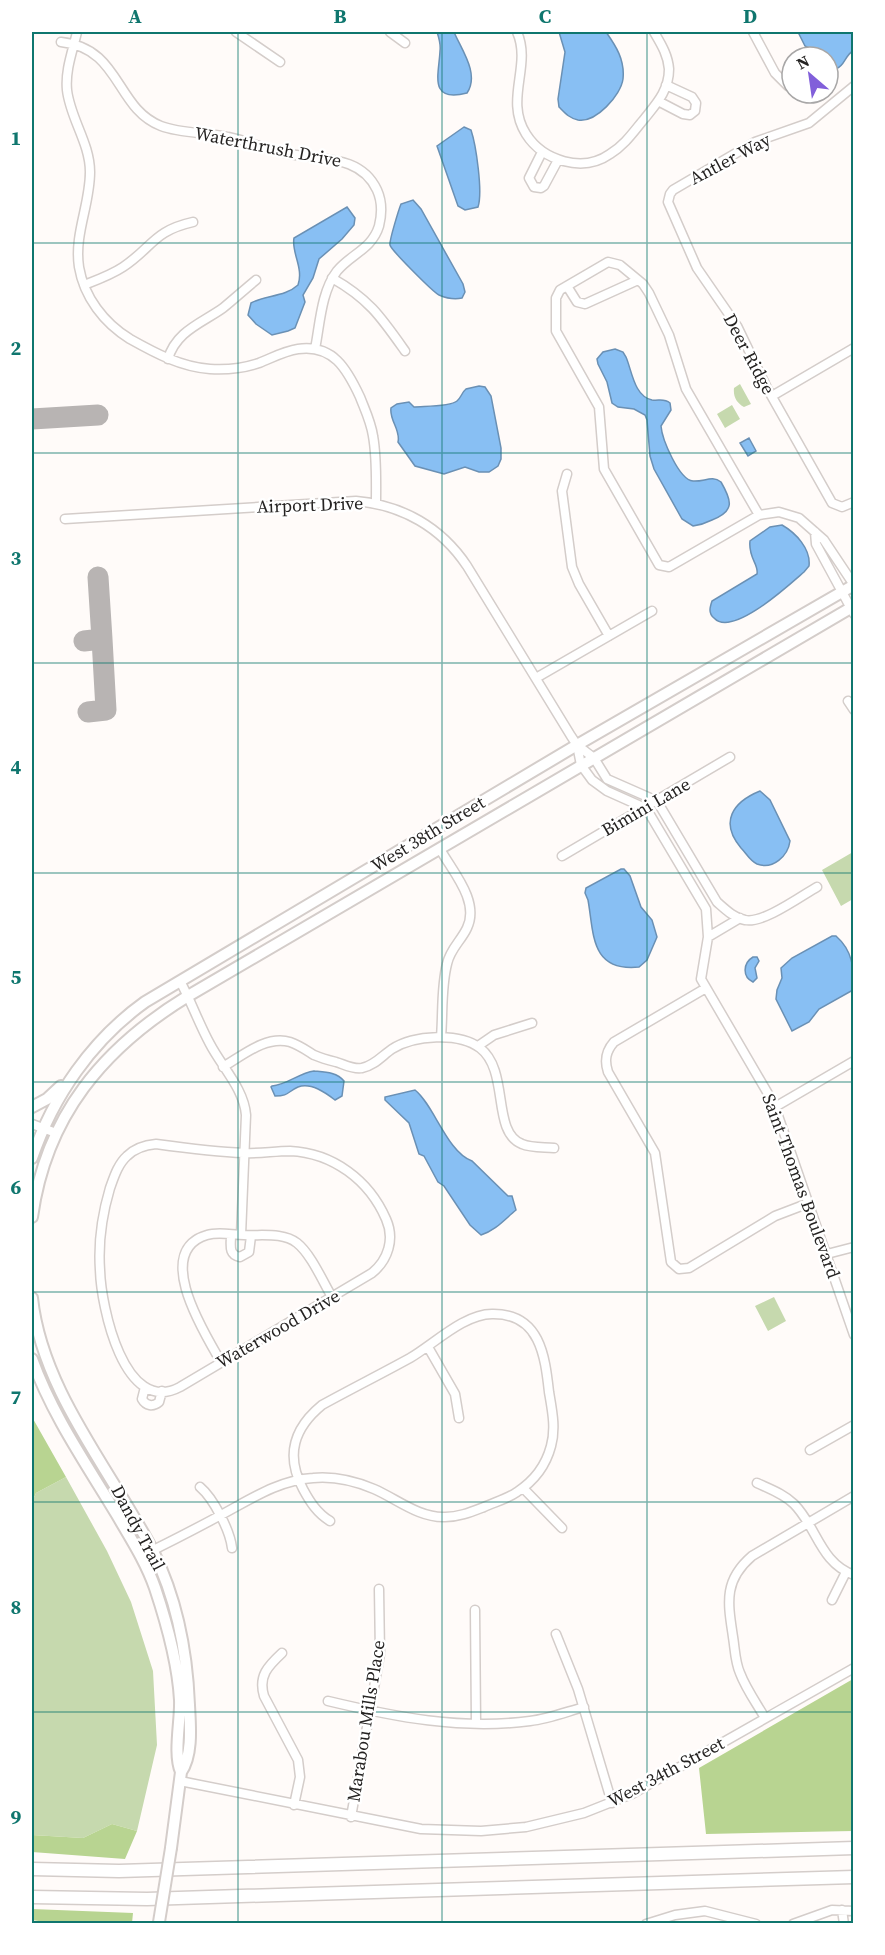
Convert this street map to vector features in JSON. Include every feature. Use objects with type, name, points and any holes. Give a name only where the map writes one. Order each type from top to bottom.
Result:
[{"type":"highway","points":[[32,1869],[150,1870],[854,1848]]},
{"type":"highway","points":[[32,1897],[147,1899],[854,1877]]},
{"type":"main road","name":"West 38th Street","points":[[43,1128],[58,1099],[81,1064],[123,1019],[145,1002],[577,745],[854,585]]},
{"type":"main road","name":"West 38th Street","points":[[56,1133],[78,1095],[110,1055],[150,1021],[188,996],[581,765],[852,609]]},
{"type":"main road","points":[[32,1107],[51,1096],[81,1064]]},
{"type":"main road","points":[[32,1158],[43,1128]]},
{"type":"main road","points":[[32,1217],[39,1178],[56,1133]]},
{"type":"main road","name":"Dandy Trail","points":[[32,1298],[42,1343],[56,1381],[152,1550],[172,1599],[186,1667],[189,1730],[186,1766],[181,1777],[159,1923]]},
{"type":"main road","name":"Dandy Trail","points":[[32,1359],[52,1407],[141,1556],[154,1587],[173,1652],[180,1700],[178,1765],[181,1777]]},
{"type":"street","points":[[77,32],[67,74],[67,89],[85,142],[90,167],[88,191],[78,241],[79,267],[84,285],[96,307],[112,326],[133,341],[168,359],[195,367],[228,369],[259,363],[291,350],[315,349],[331,356],[345,367],[367,414],[374,438],[376,504]]},
{"type":"street","points":[[236,32],[280,62]]},
{"type":"street","points":[[390,32],[405,43]]},
{"type":"street","points":[[518,32],[523,50],[516,98],[518,116],[526,135],[542,152],[558,160],[572,163],[589,163],[610,155],[626,141],[658,101],[666,85],[668,61],[654,32]]},
{"type":"street","points":[[753,32],[780,79]]},
{"type":"street","name":"Waterthrush Drive","points":[[61,42],[93,54],[106,64],[135,108],[149,120],[162,126],[230,137],[291,155],[334,159],[351,164],[372,182],[379,195],[381,209],[379,226],[369,245],[338,270],[333,278],[326,293],[315,349]]},
{"type":"street","points":[[658,101],[684,114],[690,115],[695,111],[697,105],[692,97],[666,85]]},
{"type":"street","name":"Antler Way","points":[[669,197],[673,190],[754,142],[809,123],[854,86]]},
{"type":"street","points":[[542,152],[529,178],[534,187],[544,186],[558,160]]},
{"type":"street","name":"Deer Ridge","points":[[669,197],[669,206],[698,268],[737,326],[772,396],[832,502],[838,507],[845,507],[854,502]]},
{"type":"street","points":[[84,285],[104,278],[123,267],[163,232],[175,226],[193,222]]},
{"type":"street","points":[[759,515],[686,389],[669,335],[649,293],[638,279],[618,264],[608,262],[560,290],[556,297],[556,331],[599,407],[603,470],[657,562],[661,566],[669,567],[759,515],[772,512],[793,515],[805,522],[824,540],[854,585]]},
{"type":"street","points":[[333,278],[368,302],[405,351]]},
{"type":"street","points":[[567,286],[577,302],[585,304],[638,279]]},
{"type":"street","points":[[168,359],[172,348],[183,333],[221,309],[256,280]]},
{"type":"street","points":[[772,396],[854,348]]},
{"type":"street","points":[[567,474],[562,491],[572,567],[579,584],[609,636]]},
{"type":"street","name":"Airport Drive","points":[[65,519],[342,501],[376,504],[413,517],[437,532],[453,547],[467,566],[577,745]]},
{"type":"street","points":[[815,532],[816,544],[852,609]]},
{"type":"street","points":[[536,678],[652,611]]},
{"type":"street","points":[[848,701],[854,710]]},
{"type":"street","points":[[577,745],[594,758],[607,779],[657,801],[717,902],[740,918],[746,921],[763,918],[817,887]]},
{"type":"street","points":[[577,745],[581,765],[592,780],[607,791],[645,808]]},
{"type":"street","name":"Bimini Lane","points":[[562,856],[730,757]]},
{"type":"street","name":"Saint Thomas Boulevard","points":[[645,808],[706,909],[708,937],[701,979],[775,1107],[854,1335]]},
{"type":"street","points":[[440,849],[468,898],[471,910],[466,930],[452,950],[446,964],[441,1037]]},
{"type":"street","points":[[706,909],[717,902]]},
{"type":"street","points":[[708,937],[740,918]]},
{"type":"street","points":[[180,981],[209,1043],[239,1092],[244,1105],[244,1153],[236,1235],[231,1251],[239,1257],[244,1257],[249,1252],[251,1236]]},
{"type":"street","points":[[706,988],[618,1040],[610,1046],[607,1053],[606,1068],[655,1153],[670,1259],[677,1268],[689,1268],[774,1216],[809,1203]]},
{"type":"street","points":[[477,1046],[494,1035],[532,1023]]},
{"type":"street","points":[[223,1067],[264,1044],[279,1040],[297,1044],[318,1056],[360,1069],[372,1064],[391,1049],[410,1041],[441,1037],[462,1041],[477,1046],[488,1056],[501,1095],[504,1125],[508,1133],[523,1144],[554,1148]]},
{"type":"street","points":[[775,1107],[854,1060]]},
{"type":"street","points":[[32,1124],[56,1133]]},
{"type":"street","name":"Waterwood Drive","points":[[156,1144],[244,1153],[300,1152],[324,1158],[342,1167],[366,1188],[386,1218],[390,1231],[390,1247],[386,1257],[375,1271],[332,1297],[176,1389],[153,1390],[136,1380],[129,1370],[111,1329],[101,1284],[99,1249],[105,1204],[118,1168],[126,1156],[146,1146],[156,1144]]},
{"type":"street","points":[[221,1362],[192,1308],[185,1285],[183,1263],[189,1248],[199,1238],[216,1233],[282,1237],[295,1241],[305,1251],[332,1297]]},
{"type":"street","points":[[827,1254],[854,1247]]},
{"type":"street","points":[[141,1556],[269,1489],[298,1480],[331,1478],[360,1484],[418,1511],[442,1517],[466,1514],[523,1488],[536,1476],[544,1464],[553,1437],[553,1418],[543,1349],[534,1333],[524,1324],[508,1316],[495,1314],[471,1319],[428,1347],[312,1412],[302,1426],[295,1444],[294,1463],[298,1480],[314,1506],[330,1521]]},
{"type":"street","points":[[428,1347],[455,1394],[459,1418]]},
{"type":"street","points":[[810,1450],[854,1425]]},
{"type":"street","points":[[757,1483],[789,1499],[798,1508],[827,1556],[850,1573],[832,1600]]},
{"type":"street","points":[[200,1486],[209,1497],[230,1536],[232,1548]]},
{"type":"street","points":[[523,1488],[562,1528]]},
{"type":"street","points":[[765,1718],[738,1666],[728,1606],[730,1588],[737,1572],[749,1558],[854,1496]]},
{"type":"street","name":"Marabou Mills Place","points":[[351,1817],[380,1654],[379,1589]]},
{"type":"street","points":[[475,1610],[476,1723]]},
{"type":"street","points":[[555,1634],[584,1707],[612,1803]]},
{"type":"street","points":[[282,1653],[265,1671],[262,1685],[264,1696],[298,1760],[300,1781],[294,1805]]},
{"type":"street","name":"West 34th Street","points":[[181,1777],[294,1805],[421,1829],[492,1831],[555,1821],[612,1803],[660,1779],[854,1668]]},
{"type":"street","points":[[328,1701],[420,1721],[476,1723],[534,1721],[584,1707]]},
{"type":"street","points":[[793,1923],[832,1910],[854,1911]]},
{"type":"street","points":[[842,1910],[844,1923]]},
{"type":"street","points":[[646,1923],[675,1915],[705,1911],[756,1923]]},
{"type":"green space","points":[[740,384],[751,404],[744,407],[737,402],[734,394],[734,388]]},
{"type":"green space","points":[[732,405],[740,419],[725,428],[717,414]]},
{"type":"green space","points":[[853,852],[853,899],[841,906],[822,870]]},
{"type":"green space","points":[[774,1297],[786,1321],[768,1331],[755,1306]]},
{"type":"green space","points":[[32,1417],[66,1477],[36,1493],[32,1502]]},
{"type":"green space","points":[[66,1477],[107,1551],[131,1602],[153,1671],[157,1745],[137,1831],[112,1824],[83,1838],[32,1835],[32,1502],[36,1493]]},
{"type":"green space","points":[[853,1679],[853,1831],[706,1834],[699,1768]]},
{"type":"green space","points":[[112,1824],[137,1831],[125,1859],[32,1852],[32,1835],[83,1838]]},
{"type":"green space","points":[[32,1909],[133,1913],[132,1923],[58,1924],[32,1920]]},
{"type":"water","points":[[437,32],[454,32],[465,54],[471,78],[467,93],[446,94],[438,84],[440,46]]},
{"type":"water","points":[[559,32],[606,32],[621,59],[623,79],[618,93],[600,113],[585,120],[572,118],[559,107],[558,99],[565,52]]},
{"type":"water","points":[[798,32],[853,32],[853,51],[840,66],[840,45],[804,45]]},
{"type":"water","points":[[464,127],[471,130],[473,137],[480,191],[478,207],[465,210],[458,206],[437,146]]},
{"type":"water","points":[[413,200],[421,209],[463,284],[465,292],[462,298],[439,295],[397,255],[390,245],[401,204]]},
{"type":"water","points":[[347,207],[355,218],[354,225],[319,259],[313,278],[303,295],[305,302],[295,328],[272,335],[248,315],[251,303],[287,292],[298,285],[299,266],[294,249],[294,238]]},
{"type":"water","points":[[615,349],[623,352],[626,357],[634,382],[641,394],[652,400],[664,400],[670,403],[671,410],[661,426],[664,440],[682,474],[693,481],[711,479],[721,482],[729,505],[725,513],[719,517],[693,526],[682,519],[654,469],[650,456],[645,415],[634,409],[618,407],[612,403],[607,382],[597,359],[603,352]]},
{"type":"water","points":[[485,387],[491,396],[501,448],[501,459],[498,466],[489,472],[479,472],[465,467],[444,474],[415,466],[398,442],[398,433],[391,408],[397,404],[409,402],[414,407],[454,403],[466,389]]},
{"type":"water","points":[[749,438],[756,451],[748,456],[740,443]]},
{"type":"water","points":[[782,525],[802,542],[808,554],[809,566],[774,598],[746,616],[734,621],[722,622],[714,618],[710,612],[712,601],[757,574],[750,541],[770,527]]},
{"type":"water","points":[[760,791],[770,800],[790,841],[783,856],[769,865],[752,861],[734,839],[731,830],[730,821],[736,807]]},
{"type":"water","points":[[624,869],[630,876],[641,907],[652,920],[657,937],[647,960],[639,967],[623,967],[603,957],[597,948],[585,893],[586,888]]},
{"type":"water","points":[[836,936],[842,942],[849,954],[853,967],[853,990],[819,1009],[809,1022],[792,1031],[776,999],[782,978],[781,968],[792,958]]},
{"type":"water","points":[[753,957],[757,957],[759,961],[755,968],[757,978],[753,982],[747,977],[745,970],[747,963]]},
{"type":"water","points":[[314,1071],[330,1073],[341,1078],[344,1081],[342,1096],[335,1100],[318,1089],[303,1086],[286,1094],[275,1096],[272,1086],[283,1084]]},
{"type":"water","points":[[415,1090],[455,1148],[508,1196],[512,1196],[516,1210],[486,1233],[481,1235],[470,1225],[444,1186],[438,1182],[424,1156],[419,1154],[409,1123],[385,1100],[385,1097]]},
{"type":"taxiway","points":[[32,419],[98,415]]},
{"type":"taxiway","points":[[84,641],[102,639],[98,577]]},
{"type":"taxiway","points":[[88,712],[106,710],[102,639]]}]
